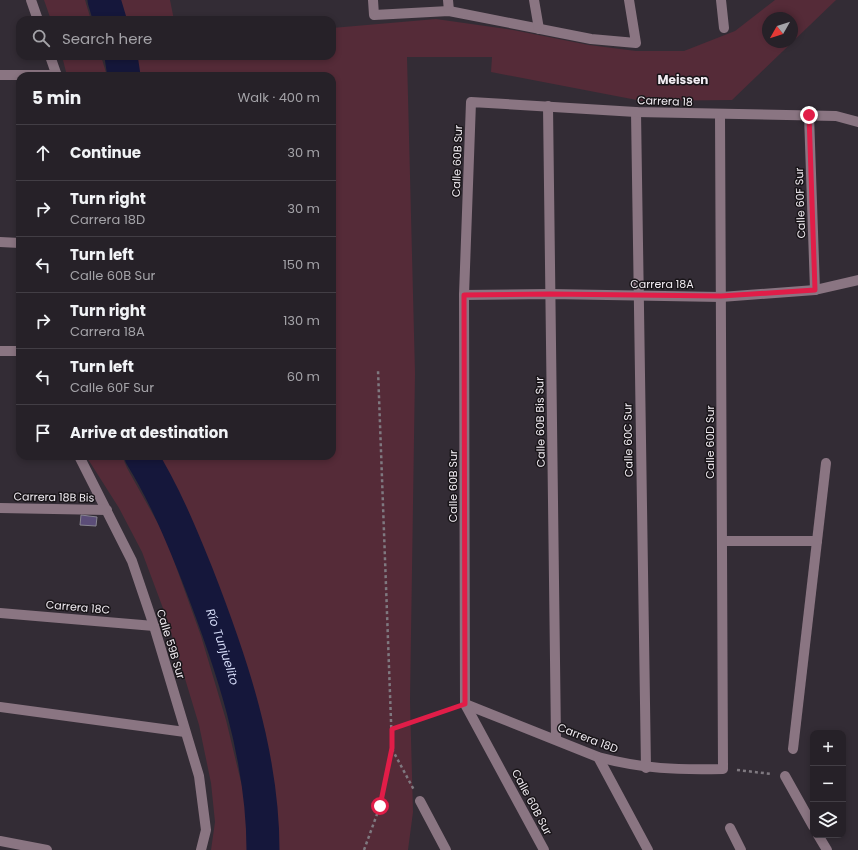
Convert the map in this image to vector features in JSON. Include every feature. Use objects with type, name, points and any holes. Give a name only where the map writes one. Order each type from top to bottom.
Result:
[{"type":"street","points":[[31,0],[37,16]]},
{"type":"street","points":[[373,0],[374,15],[449,12],[591,39],[636,43],[629,0]]},
{"type":"street","points":[[448,0],[449,12]]},
{"type":"street","points":[[534,0],[538,29]]},
{"type":"street","points":[[720,0],[724,28]]},
{"type":"street","points":[[51,60],[56,72]]},
{"type":"street","points":[[0,75],[16,75]]},
{"type":"street","name":"Carrera 18","points":[[471,102],[636,112],[720,115],[836,116],[858,122]]},
{"type":"street","name":"Calle 60B Sur","points":[[471,102],[464,295],[465,704],[544,850]]},
{"type":"street","name":"Calle 60B Bis Sur","points":[[548,106],[556,739]]},
{"type":"street","name":"Calle 60C Sur","points":[[636,112],[637,296],[646,768]]},
{"type":"street","name":"Calle 60D Sur","points":[[720,115],[723,769]]},
{"type":"street","name":"Calle 60F Sur","points":[[809,115],[815,290]]},
{"type":"street","points":[[0,242],[16,243]]},
{"type":"street","name":"Carrera 18A","points":[[464,295],[550,294],[721,296],[815,290],[858,280]]},
{"type":"street","points":[[0,351],[16,351]]},
{"type":"street","name":"Calle 59B Sur","points":[[82,460],[132,561],[154,626],[199,776],[206,830],[201,850]]},
{"type":"street","points":[[793,749],[826,463]]},
{"type":"street","name":"Carrera 18B Bis","points":[[0,508],[107,510]]},
{"type":"street","points":[[722,541],[817,541]]},
{"type":"street","name":"Carrera 18C","points":[[0,613],[154,626]]},
{"type":"street","name":"Carrera 18D","points":[[465,704],[598,757],[646,768],[672,770],[723,769]]},
{"type":"street","points":[[0,707],[185,732]]},
{"type":"street","points":[[598,757],[648,850]]},
{"type":"street","points":[[785,776],[810,821]]},
{"type":"street","points":[[420,801],[446,850]]},
{"type":"street","points":[[730,828],[741,850]]},
{"type":"street","points":[[820,838],[827,850]]},
{"type":"street","points":[[0,841],[47,850]]},
{"type":"path","points":[[364,850],[380,806],[392,748],[378,370]]},
{"type":"path","points":[[392,729],[465,704]]},
{"type":"path","points":[[392,748],[420,801]]},
{"type":"path","points":[[723,769],[785,776]]},
{"type":"shaded area","points":[[44,0],[85,0],[90,16],[50,16]]},
{"type":"shaded area","points":[[116,0],[170,0],[173,16],[120,16]]},
{"type":"shaded area","points":[[775,0],[836,0],[798,37],[798,12],[762,12],[762,48],[786,48],[732,100],[642,101],[491,72],[492,57],[407,57],[415,373],[410,701],[413,812],[408,850],[275,850],[276,814],[265,731],[225,610],[189,526],[157,460],[336,460],[336,72],[135,72],[132,60],[336,60],[336,28],[436,19],[513,30],[589,45],[636,51],[684,51],[735,31]]},
{"type":"shaded area","points":[[63,60],[102,60],[106,72],[66,72]]},
{"type":"shaded area","points":[[89,460],[124,460],[165,536],[201,636],[226,720],[248,811],[247,850],[211,850],[215,822],[211,783],[199,725],[167,619],[142,552],[119,508]]},
{"type":"building","points":[[81,515],[97,517],[96,526],[80,525]]},
{"type":"waterway","name":"Río Tunjuelito","points":[[104,0],[109,16]]},
{"type":"waterway","name":"Río Tunjuelito","points":[[122,60],[123,72]]},
{"type":"waterway","name":"Río Tunjuelito","points":[[143,460],[165,499],[185,544],[210,607],[233,675],[251,744],[262,814],[263,850]]},
{"type":"district","name":"Meissen","points":[[683,79]]},
{"type":"route","points":[[380,806],[392,748],[392,729],[465,704],[464,295],[550,294],[721,296],[815,290],[809,115]]}]
